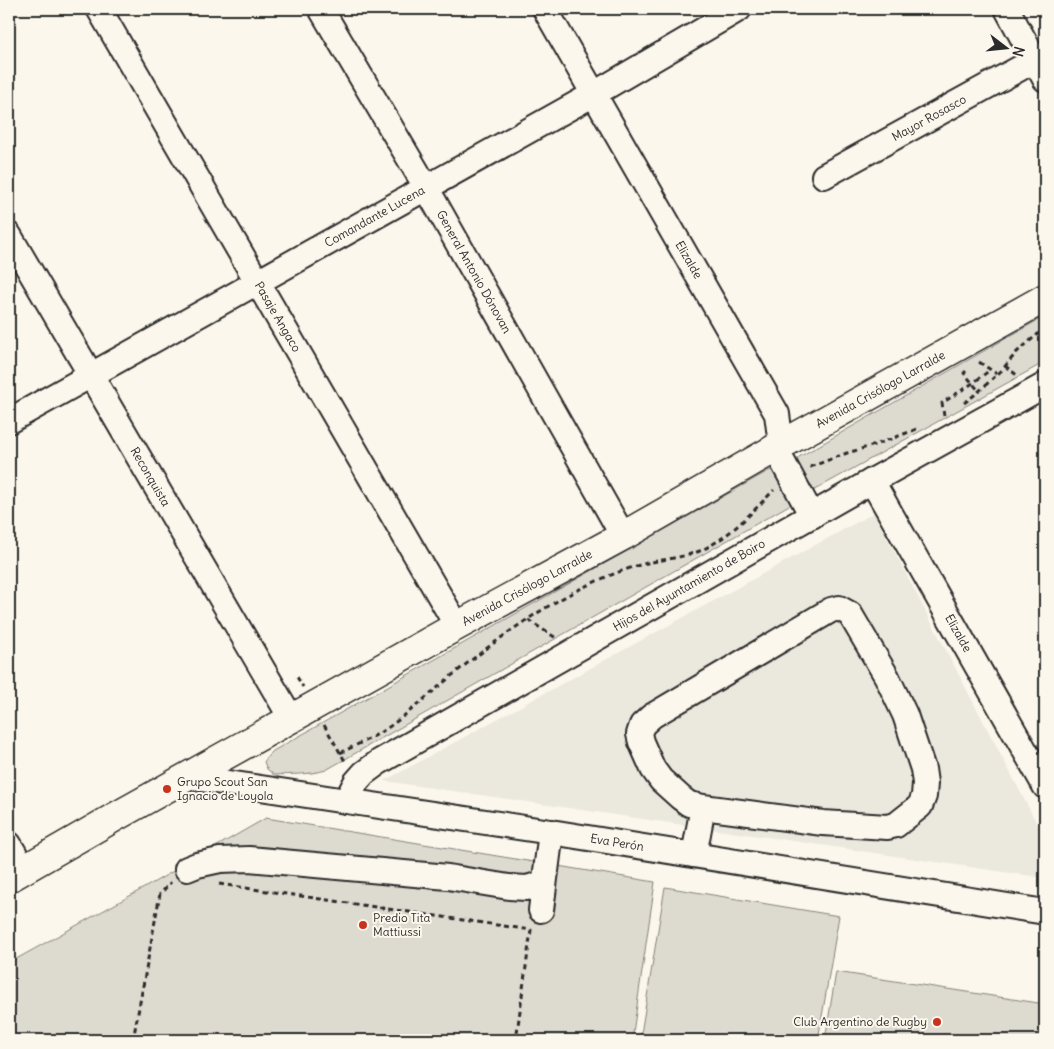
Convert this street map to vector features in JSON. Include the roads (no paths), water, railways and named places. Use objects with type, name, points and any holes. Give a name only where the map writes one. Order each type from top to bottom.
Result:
[{"type":"main road","name":"Avenida Crisólogo Larralde","points":[[16,874],[302,712],[623,536],[781,445],[1045,298]]},
{"type":"street","name":"Pasaje Angaco","points":[[99,9],[457,626]]},
{"type":"street","name":"General Antonio Dónovan","points":[[321,9],[426,187],[623,536]]},
{"type":"street","name":"Elizalde","points":[[545,9],[777,414],[781,445],[779,455],[812,516]]},
{"type":"street","name":"Comandante Lucena","points":[[9,421],[594,94],[739,9]]},
{"type":"street","points":[[1007,9],[1040,70]]},
{"type":"street","name":"Mayor Rosasco","points":[[824,176],[1040,70]]},
{"type":"street","name":"Reconquista","points":[[9,235],[90,375],[302,712]]},
{"type":"street","name":"Hijos del Ayuntamiento de Boiro","points":[[346,801],[356,782],[364,773],[379,762],[872,481],[1045,385]]},
{"type":"street","name":"Elizalde","points":[[872,481],[1042,770]]},
{"type":"street","points":[[839,608],[850,614],[886,677],[905,716],[923,769],[925,784],[924,796],[920,806],[896,825],[887,827],[823,823],[703,807],[689,804],[661,780],[653,770],[639,734],[642,725],[652,716],[831,610],[839,608]]},
{"type":"street","name":"Eva Perón","points":[[188,776],[551,832],[1045,912]]},
{"type":"street","points":[[694,855],[703,807]]},
{"type":"street","points":[[541,910],[551,832]]},
{"type":"street","points":[[9,844],[16,874]]},
{"type":"street","points":[[182,875],[220,860],[249,859],[448,877],[509,887],[528,888],[544,883]]},
{"type":"place","name":"Grupo Scout San Ignacio de Loyola","points":[[167,789]]},
{"type":"place","name":"Predio Tita Mattiussi","points":[[363,925]]},
{"type":"place","name":"Club Argentino de Rugby","points":[[937,1022]]}]
